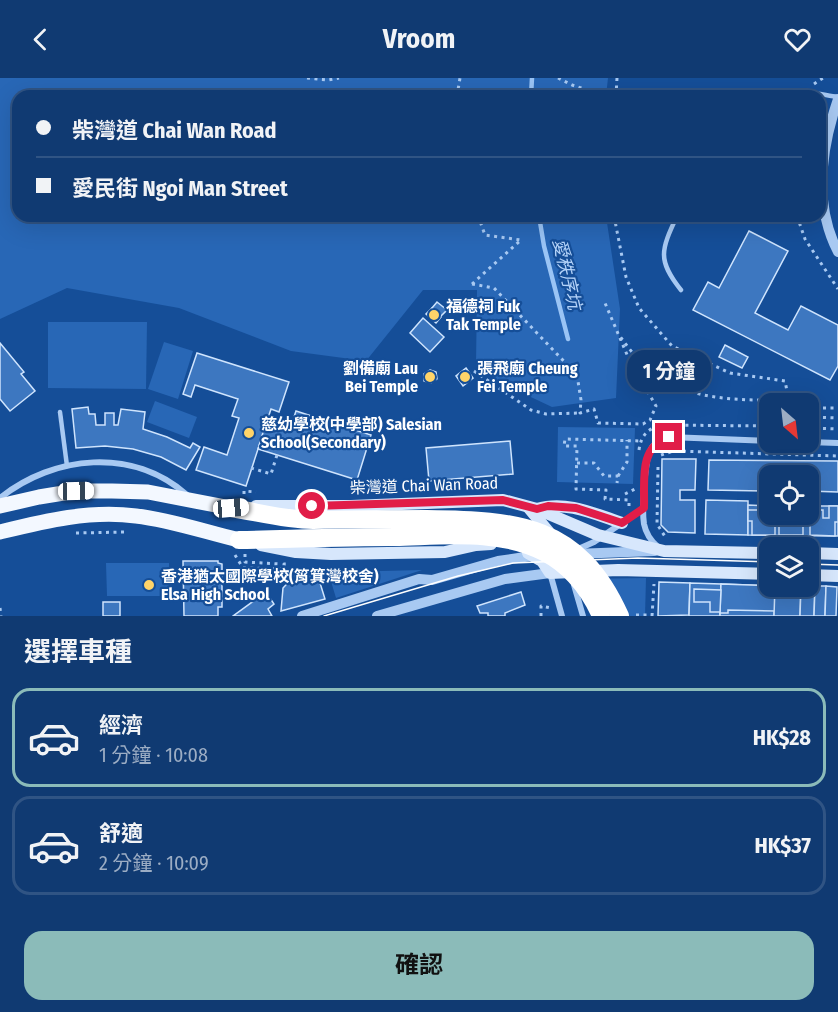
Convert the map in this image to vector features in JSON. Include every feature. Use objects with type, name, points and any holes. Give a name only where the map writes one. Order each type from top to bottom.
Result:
[{"type":"highway","points":[[231,508],[311,529],[472,536],[513,541],[545,553],[570,570],[585,587],[602,616]]},
{"type":"highway","points":[[233,547],[311,529],[478,520],[526,527],[561,542],[581,557],[602,581],[620,616]]},
{"type":"main road","name":"柴灣道 Chai Wan Road","points":[[0,506],[76,491],[148,492],[195,503],[231,508],[503,500],[533,508],[603,536],[759,552]]},
{"type":"main road","points":[[563,554],[533,508],[548,506],[576,508],[622,523]]},
{"type":"main road","points":[[0,532],[74,515],[116,514],[183,525],[233,547],[331,554],[445,552],[490,544],[515,548],[534,556],[542,561],[550,573],[618,570],[759,574]]},
{"type":"main road","points":[[819,553],[838,554]]},
{"type":"main road","points":[[819,575],[838,576]]},
{"type":"street","points":[[826,145],[829,124],[838,98]]},
{"type":"street","points":[[826,217],[838,252]]},
{"type":"street","points":[[665,544],[651,540],[644,525],[648,453],[653,446],[669,437],[759,441]]},
{"type":"street","points":[[819,442],[838,443]]},
{"type":"street","points":[[0,498],[31,478],[67,466],[102,462],[127,465],[173,482],[195,503]]},
{"type":"street","points":[[563,554],[584,547],[644,508]]},
{"type":"street","points":[[302,616],[419,579],[432,580],[498,561],[665,544]]},
{"type":"street","points":[[563,554],[583,616]]},
{"type":"street","points":[[377,616],[505,579],[550,573],[562,616]]},
{"type":"lane","points":[[674,222],[666,240],[664,265],[681,290]]},
{"type":"lane","points":[[60,412],[67,466]]},
{"type":"path","points":[[307,78],[328,80],[339,78]]},
{"type":"path","points":[[558,78],[587,90]]},
{"type":"path","points":[[484,222],[482,225],[485,235],[521,240],[472,284],[494,288],[577,375],[581,400],[580,413]]},
{"type":"path","points":[[615,222],[626,277],[639,308],[672,346],[730,373],[785,381],[789,401],[713,398],[670,385],[645,367],[619,335]]},
{"type":"path","points":[[799,222],[805,239],[838,289]]},
{"type":"path","points":[[474,371],[531,410],[546,414],[580,413],[594,409],[598,423],[643,424],[650,420],[656,406],[628,357],[605,303]]},
{"type":"path","points":[[819,408],[838,408]]},
{"type":"path","points":[[819,417],[838,418]]},
{"type":"path","points":[[643,424],[647,431]]},
{"type":"path","points":[[819,428],[838,429]]},
{"type":"path","points":[[606,490],[576,489],[577,447],[564,446],[565,439],[641,441]]},
{"type":"path","points":[[618,483],[618,476],[627,462],[627,440]]},
{"type":"path","points":[[665,544],[657,524],[658,459],[661,454],[675,451],[838,456]]},
{"type":"path","points":[[251,468],[271,474],[277,455]]},
{"type":"path","points":[[577,463],[594,463],[604,476],[618,476]]},
{"type":"path","points":[[66,534],[98,531],[135,532]]},
{"type":"path","points":[[233,547],[243,568],[284,569],[284,564],[295,564]]},
{"type":"path","points":[[250,563],[281,564]]},
{"type":"path","points":[[542,606],[542,615]]},
{"type":"path","points":[[0,608],[1,616]]},
{"type":"shaded area","points":[[0,78],[608,78],[607,90],[12,90],[12,222],[607,222],[620,309],[616,398],[552,407],[501,383],[476,366],[477,290],[423,290],[366,361],[291,351],[179,308],[67,288],[0,319]]},
{"type":"shaded area","points":[[48,322],[147,322],[146,389],[48,388]]},
{"type":"shaded area","points":[[164,342],[193,351],[178,399],[148,389]]},
{"type":"shaded area","points":[[155,401],[197,417],[189,438],[147,422]]},
{"type":"shaded area","points":[[558,427],[635,428],[633,484],[557,482]]},
{"type":"shaded area","points":[[106,563],[169,563],[169,596],[107,596]]},
{"type":"shaded area","points":[[327,568],[342,572],[422,570],[336,598]]},
{"type":"shaded area","points":[[646,578],[645,616],[594,616],[582,579]]},
{"type":"building","points":[[749,231],[788,251],[755,313],[788,330],[801,306],[838,325],[838,366],[830,380],[693,310],[708,282],[719,288]]},
{"type":"building","points":[[437,302],[447,310],[441,316],[432,308]]},
{"type":"building","name":"福德祠 Fuk Tak Temple","points":[[432,308],[441,317],[436,323],[426,314]]},
{"type":"building","points":[[423,318],[444,337],[430,352],[410,333]]},
{"type":"building","points":[[0,343],[24,372],[21,374],[35,391],[10,411],[0,399]]},
{"type":"building","points":[[725,345],[748,357],[742,368],[719,357]]},
{"type":"building","name":"慈幼學校(中學部) Salesian School(Secondary)","points":[[197,353],[289,382],[279,412],[271,409],[246,486],[196,470],[204,447],[227,455],[239,418],[232,416],[238,399],[195,385],[191,397],[183,394]]},
{"type":"building","name":"張飛廟 Cheung Fei Temple","points":[[466,368],[473,378],[463,386],[456,376]]},
{"type":"building","name":"劉備廟 Lau Bei Temple","points":[[430,370],[436,372],[437,379],[431,383],[424,381],[424,374]]},
{"type":"building","points":[[88,407],[89,414],[95,414],[96,425],[105,425],[105,413],[114,413],[114,425],[118,425],[121,409],[145,412],[143,429],[190,448],[193,443],[200,447],[186,470],[161,457],[133,449],[105,446],[76,448],[72,409]]},
{"type":"building","name":"慈幼學校(中學部) Salesian School(Secondary)","points":[[296,411],[371,435],[357,480],[258,449],[268,416],[292,423]]},
{"type":"building","points":[[510,441],[513,474],[429,481],[426,448]]},
{"type":"building","points":[[662,459],[696,459],[695,490],[680,490],[680,500],[695,500],[695,533],[668,532],[661,525]]},
{"type":"building","points":[[709,460],[838,461],[838,492],[819,491],[819,465],[759,465],[759,491],[708,490]]},
{"type":"building","points":[[706,500],[748,501],[748,535],[705,534]]},
{"type":"building","points":[[748,505],[759,506],[759,525],[819,525],[819,506],[838,506],[838,536],[748,535]]},
{"type":"building","points":[[829,506],[838,506],[835,536],[810,535],[810,525],[819,525],[819,510],[823,510],[823,518],[829,518]]},
{"type":"building","points":[[748,510],[759,510],[759,525],[775,525],[775,535],[752,535],[752,521],[748,521]]},
{"type":"building","points":[[779,525],[803,525],[803,535],[779,535]]},
{"type":"building","points":[[183,561],[218,561],[222,564],[222,607],[218,607],[218,616],[184,616]]},
{"type":"building","points":[[316,570],[325,599],[281,611],[283,588],[297,573]]},
{"type":"building","points":[[659,582],[690,583],[689,615],[658,616]]},
{"type":"building","points":[[690,583],[721,584],[720,616],[689,616]]},
{"type":"building","points":[[721,584],[759,585],[759,597],[775,597],[774,616],[720,616]]},
{"type":"building","points":[[721,584],[759,585],[759,597],[775,597],[775,611],[728,610],[728,613],[720,613]]},
{"type":"building","points":[[819,586],[826,586],[825,616],[814,616],[815,597],[819,597]]},
{"type":"building","points":[[826,586],[837,587],[836,616],[825,616]]},
{"type":"building","points":[[694,589],[721,590],[720,612],[710,612],[710,602],[694,602]]},
{"type":"building","points":[[266,592],[274,604],[268,609],[272,616],[233,616]]},
{"type":"building","points":[[521,592],[525,605],[505,613],[505,616],[488,616],[488,613],[480,613],[477,606]]},
{"type":"building","points":[[775,597],[801,597],[800,616],[774,616]]},
{"type":"building","points":[[781,597],[796,597],[795,616],[780,616]]},
{"type":"building","points":[[801,597],[815,597],[814,616],[800,616]]},
{"type":"building","points":[[103,602],[120,602],[120,616],[103,616]]},
{"type":"waterway","name":"愛秩序坑","points":[[531,90],[532,78]]},
{"type":"waterway","name":"愛秩序坑","points":[[540,222],[568,339]]},
{"type":"tram line","points":[[324,616],[458,576],[513,563],[638,558],[759,562]]},
{"type":"tram line","points":[[819,564],[838,565]]},
{"type":"place","name":"福德祠 Fuk Tak Temple","points":[[434,315]]},
{"type":"place","name":"劉備廟 Lau Bei Temple","points":[[430,377]]},
{"type":"place","name":"張飛廟 Cheung Fei Temple","points":[[465,377]]},
{"type":"place","name":"慈幼學校(中學部) Salesian School(Secondary)","points":[[249,433]]},
{"type":"place","name":"香港猶太國際學校(筲箕灣校舍) Elsa High School","points":[[149,585]]},
{"type":"route","points":[[312,506],[503,500],[537,509],[548,506],[576,508],[622,523],[644,508],[648,453],[660,440],[669,437]]}]
